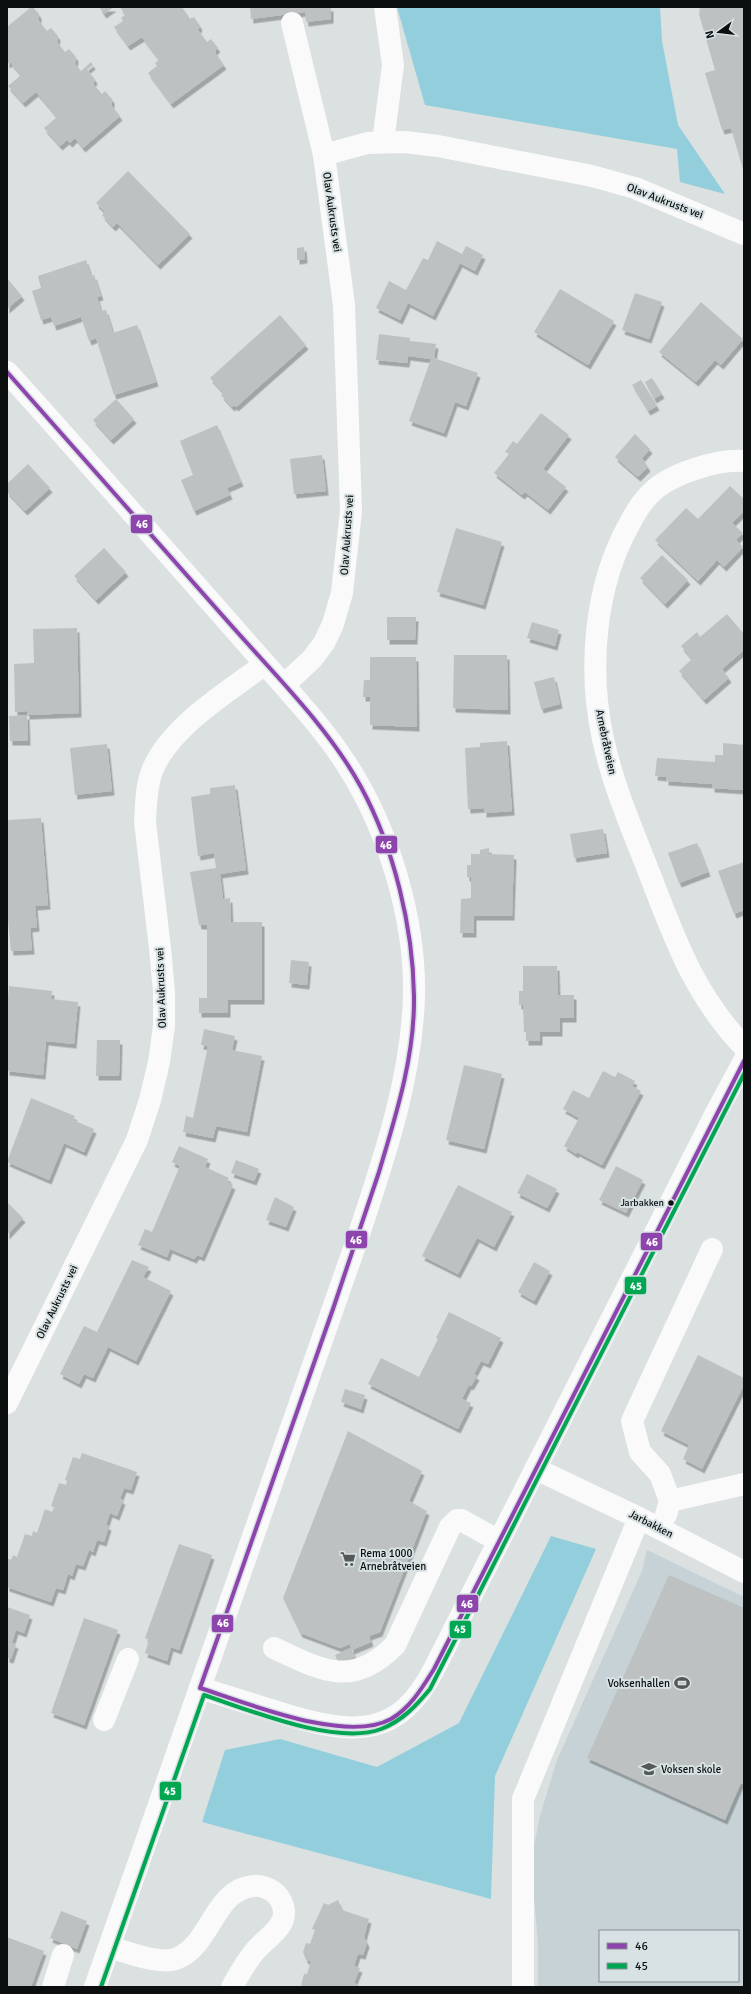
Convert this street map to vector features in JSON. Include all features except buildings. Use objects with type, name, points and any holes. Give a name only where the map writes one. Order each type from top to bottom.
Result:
[{"type":"street","points":[[382,142],[393,65],[385,7]]},
{"type":"street","points":[[292,23],[324,155]]},
{"type":"street","name":"Olav Aukrusts vei","points":[[284,686],[312,659],[324,643],[333,624],[342,593],[349,546],[351,472],[344,306],[324,155],[367,143],[405,142],[438,146],[592,176],[646,191],[744,234]]},
{"type":"street","points":[[7,372],[319,726],[342,757],[361,787],[381,830],[395,874],[407,923],[413,973],[412,1025],[409,1057],[403,1085],[378,1176],[357,1240],[95,1987]]},
{"type":"street","name":"Arnebråtveien","points":[[744,461],[711,465],[683,474],[666,481],[650,494],[635,514],[623,535],[609,574],[600,610],[595,658],[597,700],[603,738],[614,781],[687,966],[713,1010],[744,1047]]},
{"type":"street","name":"Olav Aukrusts vei","points":[[7,1403],[137,1140],[154,1085],[164,1026],[161,955],[145,822],[146,796],[152,771],[163,751],[176,734],[265,664]]},
{"type":"street","points":[[200,1688],[296,1718],[336,1727],[367,1727],[394,1717],[406,1709],[425,1686],[717,1111],[744,1061]]},
{"type":"street","points":[[662,1529],[670,1501],[660,1474],[640,1452],[632,1421],[712,1249]]},
{"type":"street","name":"Jarbakken","points":[[536,1468],[662,1529],[744,1572]]},
{"type":"street","points":[[670,1501],[744,1484]]},
{"type":"street","points":[[522,1987],[523,1799],[639,1518]]},
{"type":"street","points":[[274,1648],[315,1668],[332,1672],[356,1670],[368,1666],[384,1655],[394,1645],[450,1527],[457,1520],[461,1520],[499,1541]]},
{"type":"street","points":[[104,1720],[128,1659]]},
{"type":"street","points":[[110,1947],[164,1961],[178,1958],[190,1949],[205,1933],[233,1892],[243,1887],[261,1885],[276,1894],[284,1906],[283,1920],[276,1930],[256,1950],[240,1972],[232,1987]]},
{"type":"street","points":[[53,1987],[63,1955]]},
{"type":"shaded area","points":[[397,7],[660,7],[662,41],[678,125],[725,194],[680,182],[677,149],[425,105]]},
{"type":"shaded area","points":[[551,1536],[596,1549],[495,1776],[491,1899],[202,1822],[225,1750],[280,1739],[377,1767],[459,1723]]},
{"type":"shaded area","name":"Voksen skole","points":[[647,1550],[744,1597],[744,1987],[538,1987],[538,1942],[533,1886],[533,1851],[540,1816],[557,1760],[642,1571]]},
{"type":"transit line","name":"46","points":[[7,372],[283,682],[317,723],[348,765],[373,811],[383,836],[400,888],[410,943],[414,996],[411,1041],[408,1063],[392,1129],[334,1306],[200,1688],[269,1711],[323,1724],[349,1727],[372,1725],[391,1719],[410,1703],[434,1669],[744,1061]]},
{"type":"transit line","name":"45","points":[[101,1987],[204,1695],[292,1724],[317,1730],[341,1733],[362,1733],[381,1729],[396,1722],[414,1707],[430,1689],[744,1074]]},
{"type":"place","name":"Jarbakken","points":[[671,1203]]},
{"type":"place","name":"Rema 1000 Arnebråtveien","points":[[348,1559]]},
{"type":"place","name":"Voksenhallen","points":[[682,1683]]},
{"type":"place","name":"Voksen skole","points":[[649,1769]]}]
